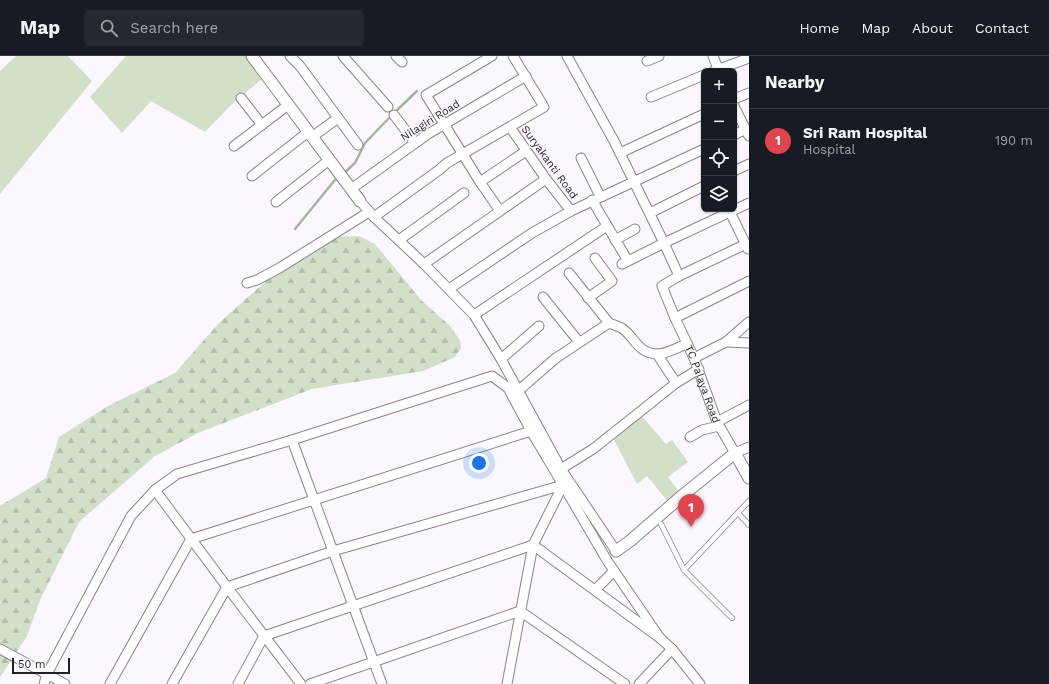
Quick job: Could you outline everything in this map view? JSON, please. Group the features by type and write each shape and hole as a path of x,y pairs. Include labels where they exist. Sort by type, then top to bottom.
{"street":[{"path":"252,56 360,201 474,315 501,359 561,469 616,551 630,542 683,495 735,454 749,447"},
{"path":"290,56 300,66 358,145"},
{"path":"343,56 388,107"},
{"path":"492,56 426,95 480,182 500,211"},
{"path":"248,283 257,280 281,267 372,214 439,170 447,163 544,107 513,56"},
{"path":"647,61 659,56"},
{"path":"713,56 716,68"},
{"path":"570,57 650,213 664,243 679,276 747,247 730,212 664,243 625,263 596,198 581,158"},
{"path":"722,68 749,58"},
{"name":"Nilagiri Road","path":"351,189 444,124 526,76"},
{"path":"651,97 701,76"},
{"path":"737,98 749,93"},
{"path":"241,98 262,125"},
{"path":"234,146 288,105"},
{"path":"737,112 747,133 737,135"},
{"path":"394,115 415,143"},
{"path":"620,154 701,115"},
{"path":"252,176 310,135 338,118"},
{"name":"Suryakanti Road","path":"510,127 546,179 571,211"},
{"path":"449,290 532,233 571,211 596,198 701,150"},
{"path":"480,182 526,151"},
{"path":"276,202 329,160"},
{"path":"737,170 749,164"},
{"path":"424,264 546,179"},
{"path":"650,213 701,188"},
{"path":"399,240 464,193"},
{"path":"737,209 749,203"},
{"path":"474,315 608,226"},
{"path":"616,240 636,229"},
{"path":"588,298 612,281 595,258"},
{"path":"569,273 609,323 623,329 639,347 657,354 686,344"},
{"name":"TC Palaya Road","path":"679,276 662,286 686,344 694,358 718,424 749,478"},
{"path":"675,318 749,281"},
{"path":"543,297 578,342"},
{"path":"694,358 726,342 749,322"},
{"path":"518,391 556,358 578,342 609,323"},
{"path":"501,359 539,326"},
{"path":"726,342 749,343"},
{"path":"657,354 676,383"},
{"path":"561,469 592,449 676,383 698,369"},
{"path":"44,684 47,674 131,516 155,490 177,474 292,440 492,376 508,388 531,431 614,571 660,638"},
{"path":"690,438 702,430 718,424 749,406"},
{"path":"110,684 191,539 531,431"},
{"path":"292,440 382,684"},
{"path":"507,684 533,545 564,485"},
{"path":"172,684 227,587 333,552 564,485"},
{"path":"155,490 301,684"},
{"path":"533,545 660,638 672,649 700,684"},
{"path":"238,684 264,636 533,545"},
{"path":"594,590 614,571"},
{"path":"310,684 520,611"},
{"path":"520,611 625,684"},
{"path":"0,649 65,684"},
{"path":"639,684 672,649"}],"lane":[{"path":"684,570 749,501"},
{"path":"738,513 749,525"},
{"path":"661,524 684,570 732,618"}],"green space":[{"path":"16,56 68,56 92,81 0,194 0,71"},
{"path":"126,56 246,56 263,78 230,106 205,132 151,101 122,133 90,97"},
{"path":"359,236 375,244 422,301 449,325 460,340 461,348 455,357 423,371 312,389 198,433 155,456 79,522 40,600 27,636 0,677 0,506 46,478 59,437 108,406 175,373 219,323 274,274 325,237"},
{"path":"641,415 666,444 672,440 688,462 668,477 680,493 669,503 647,476 637,484 612,436"}],"waterway":[{"path":"395,112 417,91"},
{"path":"343,174 355,163 365,143 391,116"},
{"path":"295,229 334,181 339,177"}],"place":[{"name":"Sri Ram Hospital","path":"691,527"}]}
